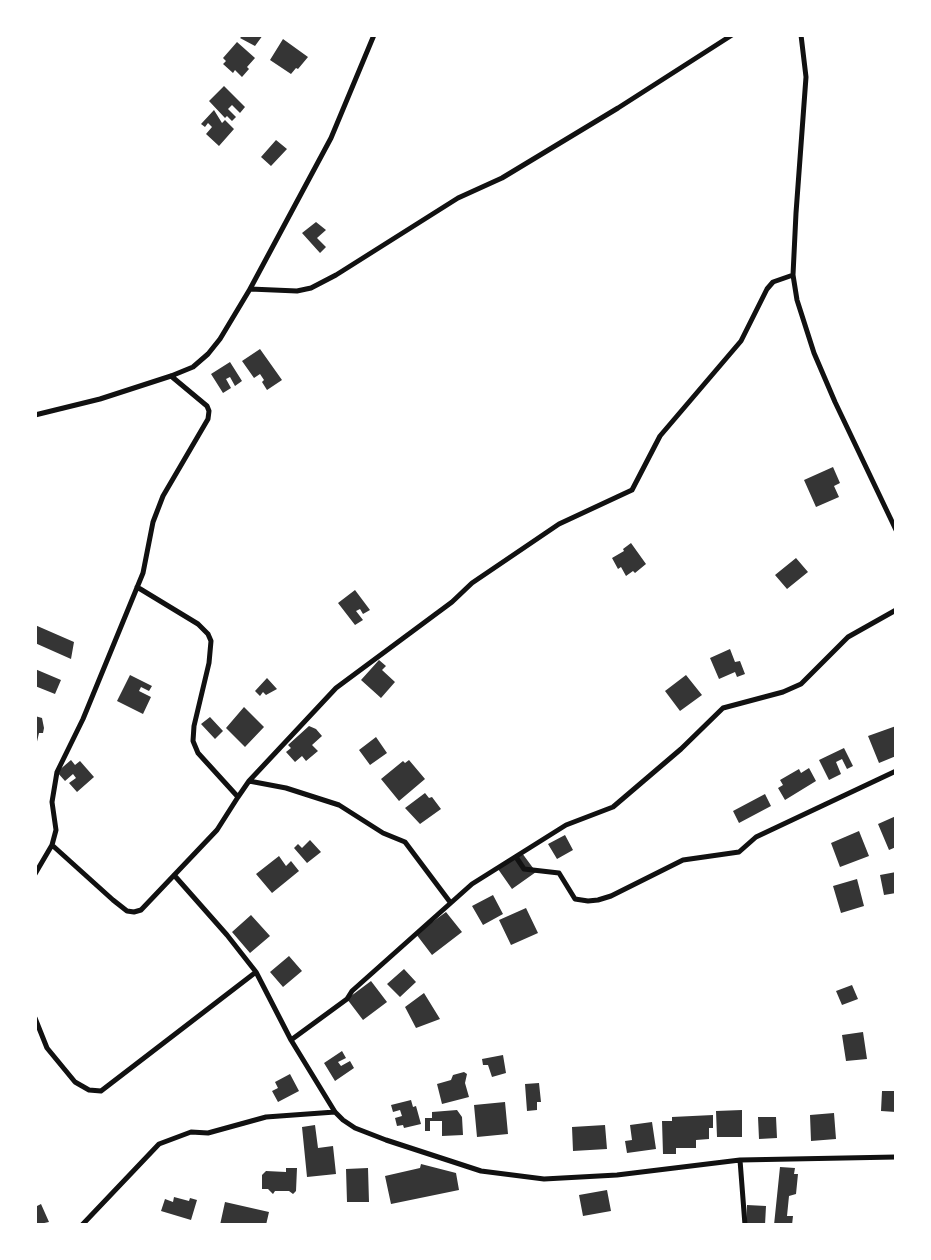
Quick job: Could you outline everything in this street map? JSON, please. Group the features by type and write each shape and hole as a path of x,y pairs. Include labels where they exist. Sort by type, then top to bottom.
{"street":[{"path":"35,415 68,408 171,376 193,367 208,354 237,313 331,138 374,35"},
{"path":"250,289 297,291 311,288 336,275 447,204 502,178 618,108 732,35"},
{"path":"801,35 806,77 793,275 797,300 814,353 863,465 896,530"},
{"path":"52,845 127,911 141,910 224,822 249,782 326,696 452,602 472,583 559,524 632,490 660,436 741,341 767,289 773,282 793,275"},
{"path":"35,874 52,845 56,830 52,792 57,772 83,719 137,587 146,560 153,523 163,496 208,419 209,411 206,406 171,376"},
{"path":"137,587 198,624 208,634 211,641 209,663 193,741 198,753 239,797"},
{"path":"291,1040 347,999 352,991 472,884 566,825 613,807 681,750 723,708 783,692 801,684 848,637 896,610"},
{"path":"516,857 524,869 559,873 575,899 598,900 677,862 739,852 756,837 896,771"},
{"path":"249,782 286,788 339,805 405,842 450,902"},
{"path":"174,875 256,972 291,1040 335,1112 355,1128 481,1171 544,1179 617,1175 740,1160 896,1157"},
{"path":"35,1018 47,1048 75,1082 89,1090 101,1091 132,1070 256,972"},
{"path":"35,1040 42,1035"},
{"path":"82,1225 159,1144 191,1132 208,1133 266,1117 335,1112"},
{"path":"740,1160 745,1225"}],"building":[{"path":"243,35 263,35 255,46 240,38"},
{"path":"283,39 308,57 291,74 270,60"},
{"path":"237,42 255,58 242,77 223,64 226,61 223,58"},
{"path":"224,86 245,107 240,113 232,105 228,109 236,117 232,121 227,116 225,118 209,101"},
{"path":"214,110 222,123 225,120 234,129 219,146 206,134 212,127 208,123 205,127 201,124"},
{"path":"276,140 287,149 271,166 261,157"},
{"path":"316,222 326,230 317,238 326,247 320,253 302,233"},
{"path":"260,349 282,380 267,390 260,374 254,378 242,361"},
{"path":"230,362 242,381 235,386 230,377 226,379 231,388 223,393 211,374"},
{"path":"833,467 840,483 834,486 839,497 816,507 804,480"},
{"path":"631,543 646,564 626,576 612,558"},
{"path":"796,558 808,572 787,589 775,575"},
{"path":"355,590 370,610 363,614 360,609 356,611 363,620 355,625 338,603"},
{"path":"35,625 74,642 71,659 35,643"},
{"path":"730,649 735,662 740,661 745,674 737,677 735,672 719,679 710,658"},
{"path":"379,660 386,666 382,670 395,682 381,698 361,680"},
{"path":"35,669 61,680 55,694 35,686"},
{"path":"130,675 152,686 149,691 141,687 139,691 151,697 143,714 117,701"},
{"path":"686,675 702,695 680,711 665,691"},
{"path":"267,678 277,689 266,695 263,692 260,696 255,691"},
{"path":"244,707 264,727 245,747 226,728"},
{"path":"35,716 42,718 44,728 43,733 39,733 36,746"},
{"path":"210,717 223,731 215,739 201,724"},
{"path":"309,726 322,736 312,745 318,751 306,761 302,756 295,762 286,752 291,748 288,745"},
{"path":"896,726 896,756 879,763 868,736"},
{"path":"376,737 387,753 370,765 359,750"},
{"path":"844,748 853,766 847,769 842,759 836,762 841,774 829,780 819,760"},
{"path":"71,760 75,765 80,761 94,777 77,792 69,783 76,778 73,774 65,781 57,772"},
{"path":"409,760 425,779 399,801 381,779 403,761 405,763"},
{"path":"809,768 816,781 785,800 778,788 783,785 780,780 799,769 801,773"},
{"path":"425,793 429,798 432,797 441,809 420,824 405,808"},
{"path":"765,794 771,806 739,823 733,811"},
{"path":"896,816 896,847 889,850 878,824"},
{"path":"859,831 869,856 840,867 831,843"},
{"path":"565,835 573,850 557,859 548,844"},
{"path":"310,840 321,852 307,863 294,848 298,844 302,848"},
{"path":"522,853 536,872 512,889 498,869"},
{"path":"279,856 286,866 291,861 299,871 272,893 256,874"},
{"path":"896,872 896,893 884,895 880,875"},
{"path":"857,879 864,906 841,913 833,886"},
{"path":"493,895 503,914 483,925 472,906"},
{"path":"526,908 538,933 511,945 499,920"},
{"path":"446,912 462,932 432,955 416,934"},
{"path":"251,915 270,936 250,953 232,932"},
{"path":"289,956 302,971 283,987 270,972"},
{"path":"404,969 416,982 400,997 387,984"},
{"path":"371,981 387,1002 363,1020 347,999"},
{"path":"852,985 858,999 842,1005 836,991"},
{"path":"424,993 440,1019 416,1028 405,1007"},
{"path":"863,1032 867,1059 846,1061 842,1035"},
{"path":"342,1051 346,1058 338,1062 341,1066 350,1061 354,1068 335,1081 324,1063"},
{"path":"503,1055 506,1073 492,1077 488,1065 483,1065 482,1059"},
{"path":"464,1072 467,1074 465,1083 469,1097 442,1104 437,1084"},
{"path":"290,1074 299,1091 278,1102 272,1091 278,1088 275,1082"},
{"path":"539,1083 541,1102 537,1102 537,1110 527,1111 525,1084"},
{"path":"882,1091 896,1091 896,1112 881,1111"},
{"path":"411,1100 413,1107 416,1106 421,1124 404,1128 403,1125 397,1126 395,1118 402,1116 400,1110 393,1112 391,1105"},
{"path":"505,1102 508,1134 477,1137 474,1105"},
{"path":"457,1110 462,1117 463,1135 442,1136 442,1121 430,1121 430,1131 425,1131 425,1118 432,1118 432,1112"},
{"path":"742,1110 742,1137 717,1137 716,1111"},
{"path":"834,1113 836,1139 811,1141 810,1115"},
{"path":"713,1115 713,1128 709,1128 709,1139 696,1140 696,1148 676,1148 676,1154 663,1154 662,1121 672,1121 672,1117"},
{"path":"758,1117 776,1117 777,1138 759,1139"},
{"path":"652,1122 656,1149 627,1153 625,1141 632,1140 630,1125"},
{"path":"315,1125 318,1148 333,1146 336,1174 307,1177 302,1127"},
{"path":"605,1125 607,1149 573,1151 572,1127"},
{"path":"421,1164 456,1173 459,1190 391,1204 385,1176 420,1168"},
{"path":"780,1167 795,1168 794,1174 798,1174 796,1194 789,1196 787,1216 793,1216 792,1225 774,1225"},
{"path":"286,1168 297,1168 296,1191 293,1194 289,1191 275,1191 273,1194 268,1189 262,1189 262,1175 266,1171 286,1172"},
{"path":"368,1168 369,1202 347,1202 346,1169"},
{"path":"607,1190 611,1211 583,1216 579,1195"},
{"path":"174,1197 197,1200 191,1220 161,1211 165,1199 173,1202"},
{"path":"225,1202 269,1212 266,1225 220,1225"},
{"path":"41,1204 49,1222 35,1225 35,1207"},
{"path":"747,1205 766,1206 765,1225 746,1225"}]}
